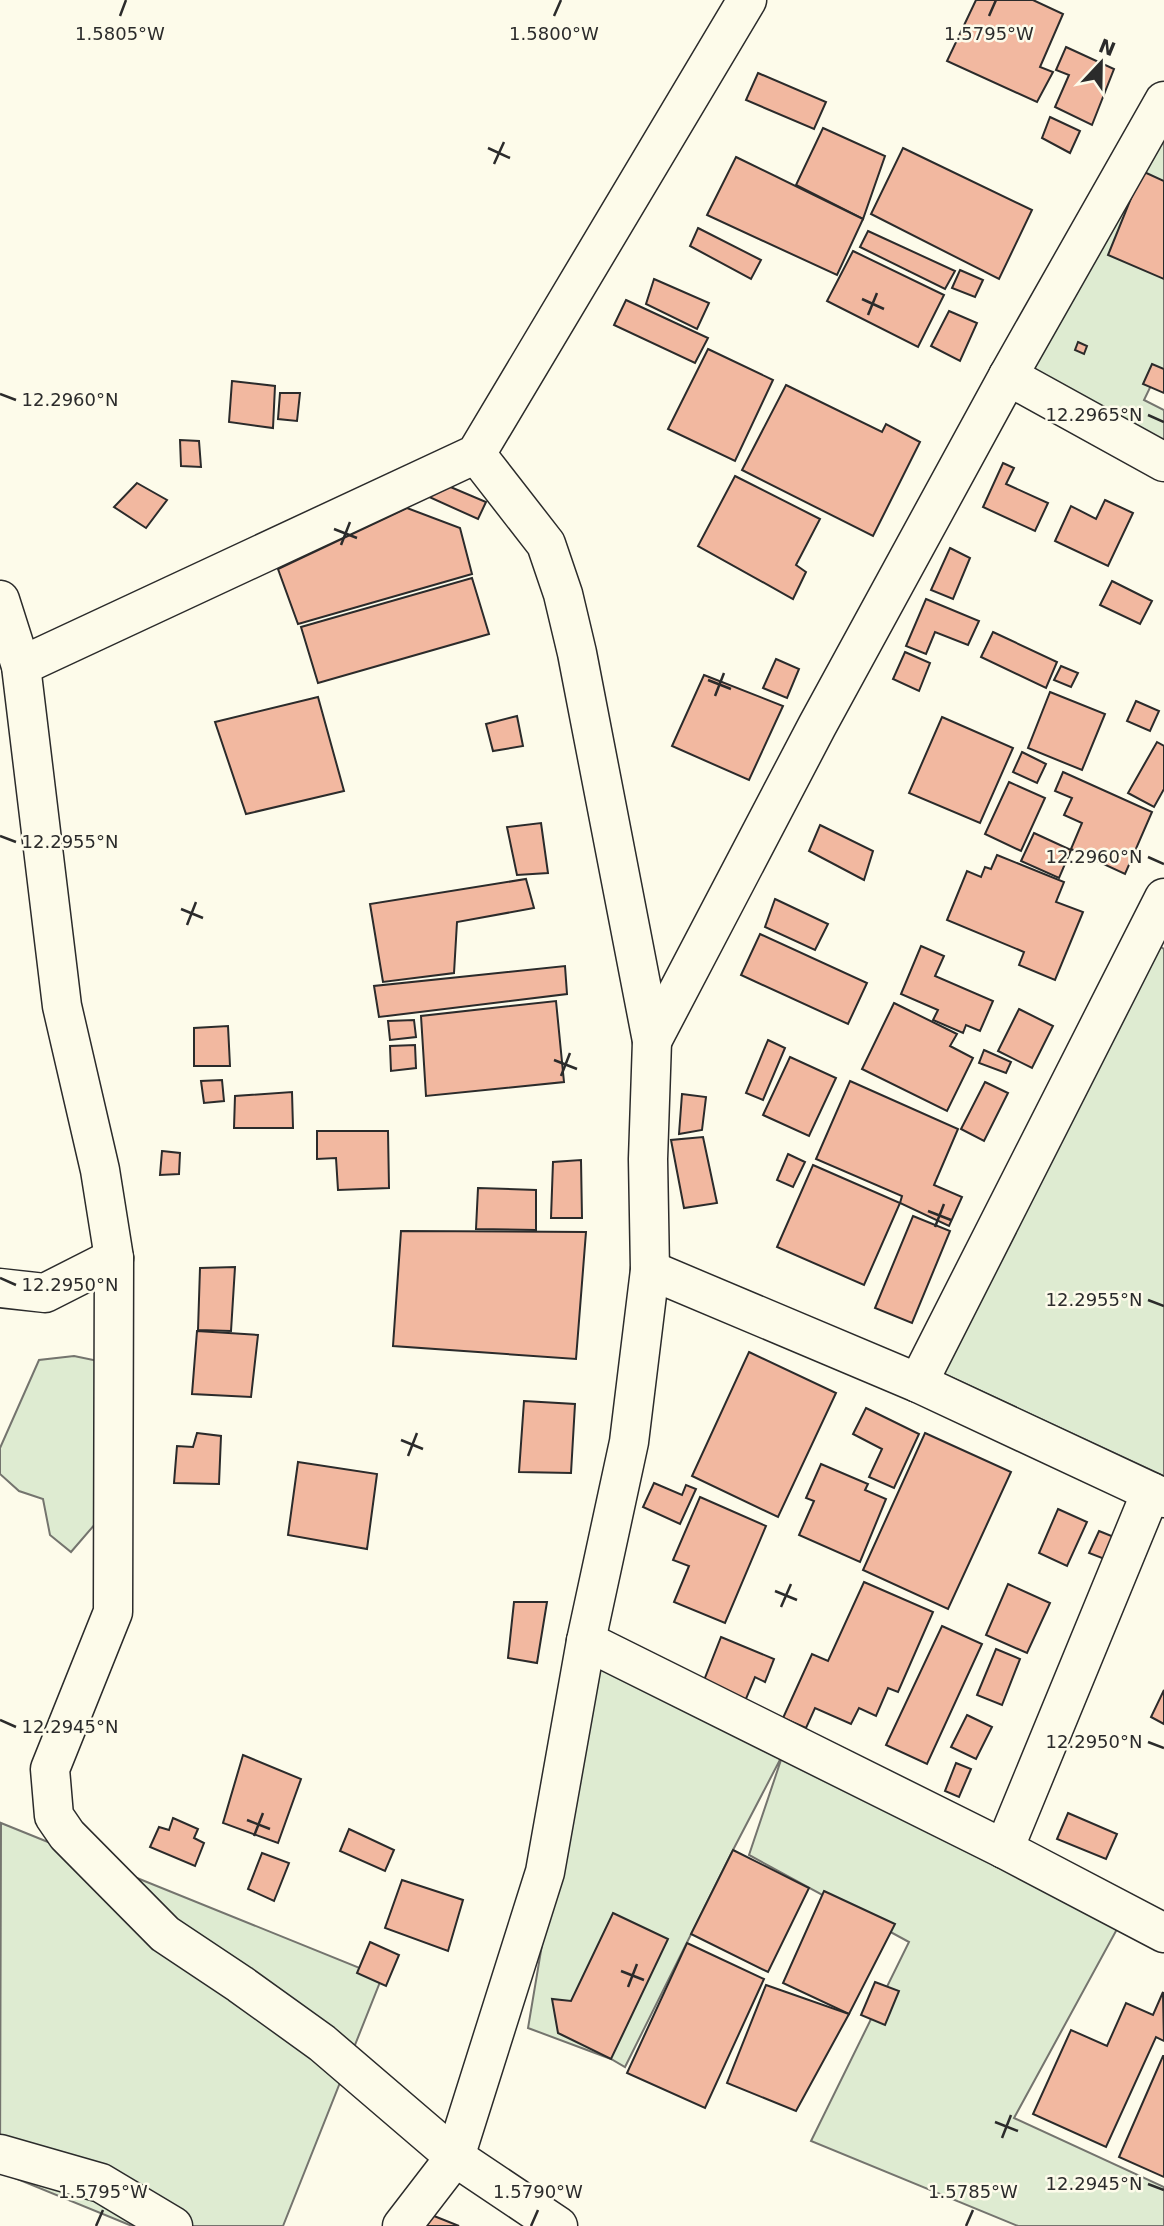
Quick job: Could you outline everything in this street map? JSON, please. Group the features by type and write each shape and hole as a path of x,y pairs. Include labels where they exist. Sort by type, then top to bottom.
{"street":[{"path":"21,666 477,454 747,0"},
{"path":"652,1041 817,726 1008,376 1164,100"},
{"path":"1008,376 1164,462"},
{"path":"402,2226 455,2157 545,1872 586,1642 629,1442 650,1270 648,1159 652,1041 577,653 547,544 477,454"},
{"path":"0,600 21,666 62,1006 100,1170 114,1258 113,1612 50,1769 54,1816 67,1835 165,1934 322,2043 455,2157 558,2226"},
{"path":"918,1383 1164,898"},
{"path":"0,1288 45,1293 114,1258"},
{"path":"650,1270 918,1383 1157,1495 1004,1849"},
{"path":"586,1642 1004,1849 1164,1933"},
{"path":"0,2154 101,2183 173,2226"}],"green space":[{"path":"1164,120 1164,374 1157,373 1144,400 1164,410 1164,450 1020,373"},
{"path":"1157,945 1164,949 1164,1476 938,1371"},
{"path":"74,1356 108,1363 108,1509 71,1552 50,1535 43,1499 19,1491 0,1474 0,1448 39,1360"},
{"path":"591,1653 1122,1920 1014,2118 1164,2187 1164,2226 1018,2226 811,2141 909,1942 749,1855 783,1754 625,2067 611,2059 528,2028"},
{"path":"1,1823 382,1977 283,2226 132,2226 0,2172"}],"building":[{"path":"976,0 1033,0 1063,14 1040,67 1053,72 1037,102 947,61"},
{"path":"1066,47 1114,69 1092,125 1055,107 1069,75 1056,70"},
{"path":"758,73 826,102 814,129 746,100"},
{"path":"1050,117 1080,131 1070,153 1042,138"},
{"path":"823,128 885,156 863,219 796,185"},
{"path":"903,148 1032,210 999,279 871,214"},
{"path":"736,157 863,219 837,275 707,215"},
{"path":"1142,171 1164,181 1164,279 1108,255"},
{"path":"698,228 761,260 751,279 690,246"},
{"path":"868,231 955,271 945,289 860,247"},
{"path":"853,251 944,295 918,347 827,301"},
{"path":"960,270 983,280 975,297 952,288"},
{"path":"654,279 709,303 697,329 646,304"},
{"path":"626,300 708,338 695,363 614,325"},
{"path":"949,311 977,323 960,361 931,346"},
{"path":"1078,342 1087,346 1084,354 1075,350"},
{"path":"708,349 773,380 735,461 668,429"},
{"path":"1152,364 1164,369 1164,393 1143,384"},
{"path":"232,381 275,386 273,428 229,422"},
{"path":"786,385 882,432 886,424 920,442 873,536 742,470"},
{"path":"280,393 300,393 297,421 278,419"},
{"path":"180,440 199,441 201,467 181,466"},
{"path":"1003,463 1014,468 1006,484 1048,503 1035,531 983,507"},
{"path":"735,476 820,519 796,565 806,572 793,599 698,546"},
{"path":"434,480 486,502 478,519 427,496"},
{"path":"137,483 167,500 146,528 114,507"},
{"path":"1105,500 1133,513 1108,566 1055,541 1071,506 1096,519"},
{"path":"407,508 460,528 472,574 298,624 278,569"},
{"path":"950,548 970,558 953,599 931,590"},
{"path":"472,578 489,634 318,683 301,627"},
{"path":"1112,581 1152,601 1140,624 1100,605"},
{"path":"926,599 979,621 968,645 935,632 926,654 906,646"},
{"path":"993,632 1057,662 1046,688 981,657"},
{"path":"905,652 930,663 919,691 893,679"},
{"path":"776,659 799,669 787,698 763,688"},
{"path":"1061,666 1078,673 1071,687 1054,680"},
{"path":"704,675 783,706 749,780 672,746"},
{"path":"1050,692 1105,714 1082,770 1028,748"},
{"path":"318,697 344,791 246,814 215,722"},
{"path":"1136,701 1159,711 1150,731 1127,721"},
{"path":"517,716 523,746 493,751 486,724"},
{"path":"942,717 1013,748 980,823 909,793"},
{"path":"1157,742 1164,746 1164,789 1154,807 1128,793"},
{"path":"1022,752 1046,764 1037,783 1013,772"},
{"path":"1063,772 1152,812 1125,874 1071,849 1082,823 1064,815 1072,798 1055,791"},
{"path":"1009,782 1045,798 1021,851 985,834"},
{"path":"541,823 548,873 517,875 507,827"},
{"path":"820,825 873,851 864,880 809,851"},
{"path":"1034,833 1071,850 1059,878 1021,861"},
{"path":"997,855 1064,882 1056,902 1083,912 1055,980 1019,965 1024,952 947,920 967,871 981,877 985,867 991,869"},
{"path":"526,879 534,908 457,922 454,973 383,982 370,904"},
{"path":"775,899 828,924 815,950 765,927"},
{"path":"760,934 867,983 848,1024 741,975"},
{"path":"921,946 944,956 935,976 993,1001 980,1031 966,1025 963,1033 933,1020 938,1010 901,994"},
{"path":"565,966 567,994 379,1017 374,986"},
{"path":"556,1001 564,1082 426,1096 421,1016"},
{"path":"894,1003 957,1034 950,1046 973,1058 947,1111 862,1069"},
{"path":"1019,1009 1053,1026 1032,1068 998,1051"},
{"path":"414,1020 416,1037 390,1040 388,1021"},
{"path":"228,1026 230,1066 194,1066 194,1028"},
{"path":"768,1040 785,1048 763,1100 746,1093"},
{"path":"415,1045 416,1068 391,1071 390,1046"},
{"path":"984,1050 1011,1062 1006,1073 979,1063"},
{"path":"790,1057 836,1078 809,1136 763,1115"},
{"path":"222,1080 224,1101 204,1103 201,1081"},
{"path":"850,1081 958,1129 934,1185 962,1197 949,1226 900,1203 902,1196 816,1159"},
{"path":"985,1082 1008,1093 984,1141 961,1129"},
{"path":"292,1092 293,1128 234,1128 235,1096"},
{"path":"682,1094 706,1097 702,1130 679,1134"},
{"path":"317,1131 388,1131 389,1188 338,1190 336,1158 317,1159"},
{"path":"703,1137 717,1203 684,1208 671,1140"},
{"path":"162,1151 180,1153 179,1174 160,1175"},
{"path":"788,1154 805,1162 793,1187 777,1180"},
{"path":"581,1160 582,1218 551,1218 553,1162"},
{"path":"813,1165 900,1203 864,1285 777,1247"},
{"path":"478,1188 536,1190 536,1230 476,1229"},
{"path":"913,1216 950,1231 912,1323 875,1308"},
{"path":"401,1231 586,1232 576,1359 393,1346"},
{"path":"235,1267 231,1331 198,1330 200,1268"},
{"path":"197,1331 258,1335 251,1397 192,1394"},
{"path":"749,1352 836,1393 778,1517 692,1476"},
{"path":"524,1401 575,1404 571,1473 519,1472"},
{"path":"866,1408 919,1434 894,1488 869,1477 882,1449 853,1434"},
{"path":"197,1433 221,1436 219,1484 174,1483 177,1446 193,1447"},
{"path":"925,1433 1011,1472 948,1609 863,1570"},
{"path":"298,1462 377,1474 367,1549 288,1535"},
{"path":"821,1464 868,1484 865,1490 886,1499 860,1562 799,1535 814,1501 806,1498"},
{"path":"654,1483 682,1495 686,1485 696,1489 680,1524 643,1507"},
{"path":"700,1497 766,1526 725,1623 674,1602 689,1566 673,1560"},
{"path":"1058,1509 1087,1522 1067,1566 1039,1553"},
{"path":"1099,1531 1124,1541 1115,1563 1089,1553"},
{"path":"864,1582 933,1612 898,1692 888,1688 876,1716 859,1708 851,1724 815,1708 806,1728 783,1718 812,1654 828,1661"},
{"path":"1008,1584 1050,1603 1027,1653 986,1635"},
{"path":"514,1602 547,1602 537,1663 508,1658"},
{"path":"942,1626 982,1644 927,1764 886,1745"},
{"path":"721,1637 774,1659 765,1682 755,1677 743,1706 701,1688"},
{"path":"996,1649 1020,1659 1002,1705 977,1695"},
{"path":"1164,1690 1164,1724 1151,1717"},
{"path":"967,1715 992,1727 976,1759 951,1747"},
{"path":"243,1755 301,1779 278,1843 223,1823"},
{"path":"956,1763 971,1769 959,1797 945,1791"},
{"path":"1068,1813 1117,1834 1106,1859 1057,1839"},
{"path":"173,1818 198,1829 194,1838 204,1843 195,1866 150,1847 159,1827 169,1830"},
{"path":"349,1829 394,1850 385,1871 340,1851"},
{"path":"733,1850 809,1888 768,1972 691,1934"},
{"path":"262,1853 289,1863 274,1901 248,1889"},
{"path":"402,1880 463,1900 448,1951 385,1928"},
{"path":"824,1891 895,1924 849,2014 783,1983"},
{"path":"613,1913 668,1939 611,2059 558,2033 552,1999 571,2001"},
{"path":"370,1942 399,1955 386,1986 357,1973"},
{"path":"687,1943 764,1979 705,2108 627,2073"},
{"path":"875,1982 899,1991 885,2025 861,2015"},
{"path":"766,1985 849,2014 796,2111 727,2083"},
{"path":"1163,1992 1164,2041 1156,2037 1106,2147 1033,2114 1071,2030 1107,2046 1126,2003 1153,2015"},
{"path":"1164,2056 1164,2177 1119,2157"},
{"path":"424,2212 459,2226 418,2226"}]}
